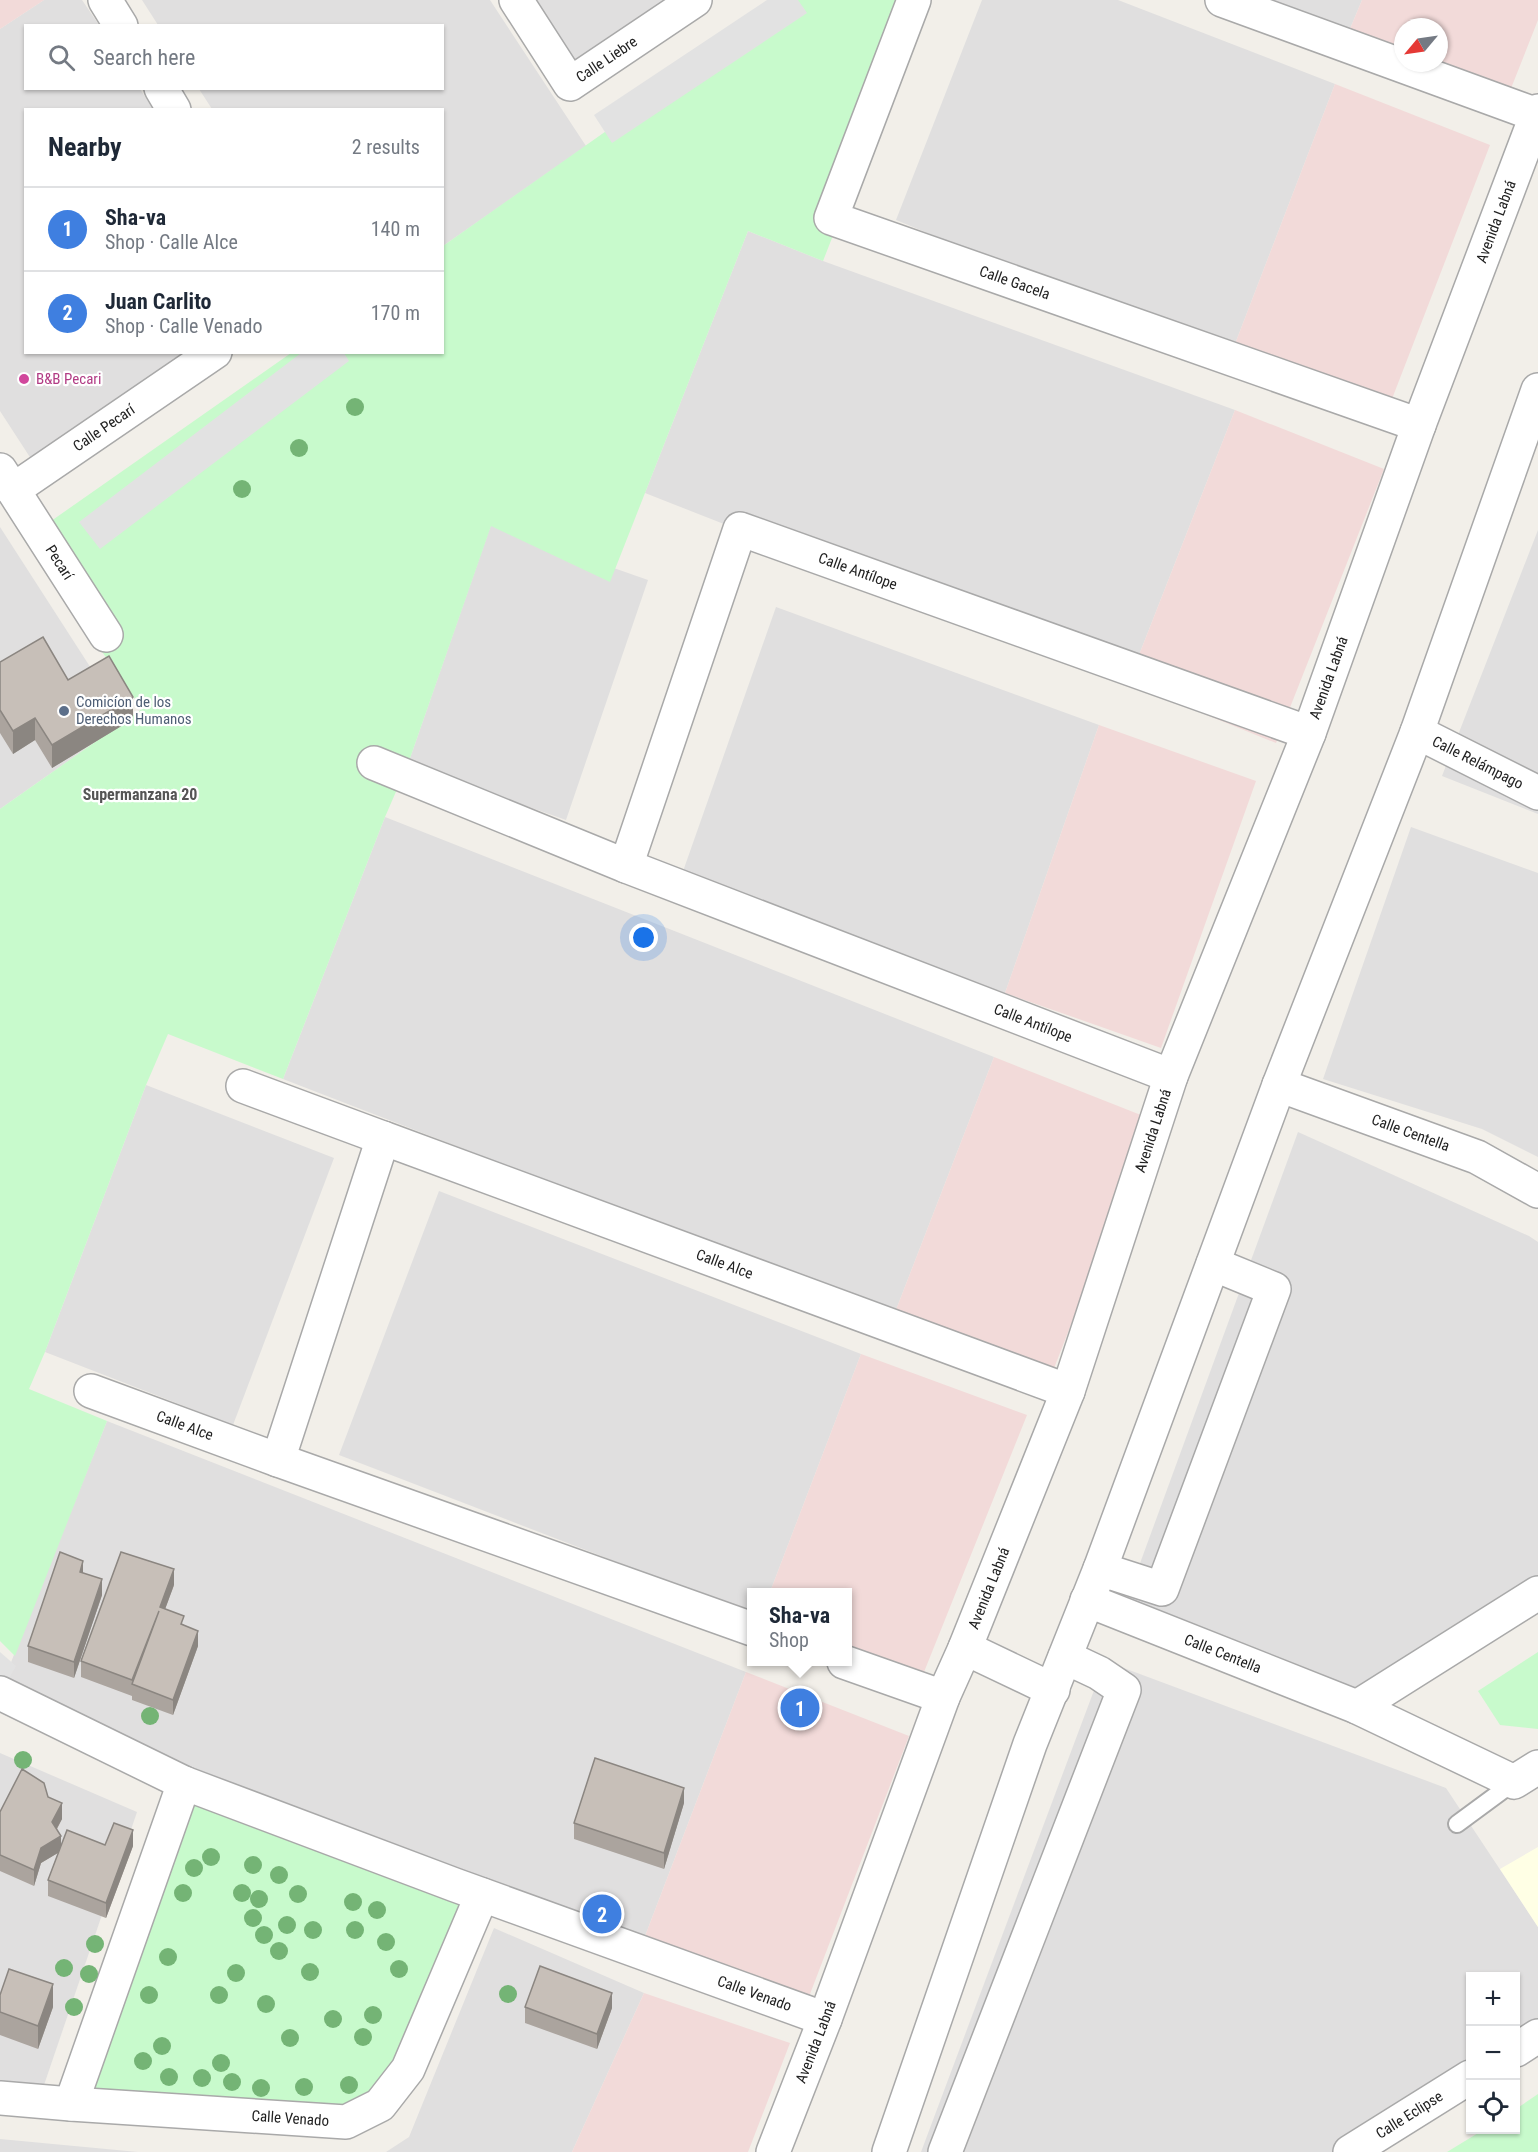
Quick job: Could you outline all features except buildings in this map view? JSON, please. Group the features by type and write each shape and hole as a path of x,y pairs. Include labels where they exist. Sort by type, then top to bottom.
{"street":[{"path":"105,0 120,24"},
{"name":"Calle Liebre","path":"516,0 570,84 695,0"},
{"name":"Calle Gacela","path":"914,0 831,218 1419,425"},
{"path":"1222,0 1537,113"},
{"path":"162,90 173,108"},
{"name":"Avenida Labná","path":"773,2152 825,2019 943,1696 965,1648 1068,1391 1171,1076 1309,733 1419,425 1537,113"},
{"name":"Calle Pecarí","path":"6,480 211,354"},
{"path":"890,2152 1030,1744 1088,1600 1114,1573 1213,1264 1279,1085 1529,446 1538,390"},
{"name":"Pecarí","path":"6,480 106,635"},
{"name":"Calle Antílope","path":"626,866 740,529 1309,733"},
{"name":"Calle Relámpago","path":"1416,732 1538,794"},
{"name":"Calle Antílope","path":"374,763 626,866 1171,1076"},
{"name":"Calle Centella","path":"1279,1085 1477,1157 1538,1191"},
{"name":"Calle Alce","path":"243,1086 1068,1391"},
{"path":"278,1460 383,1138"},
{"path":"1114,1573 1162,1589 1274,1289 1213,1264"},
{"name":"Calle Alce","path":"91,1391 747,1627"},
{"path":"1357,1707 1538,1593"},
{"name":"Calle Centella","path":"1088,1600 1526,1774"},
{"path":"965,1648 1053,1690"},
{"path":"945,2152 1124,1690 1099,1674 1065,1658"},
{"path":"852,1665 943,1696"},
{"name":"Calle Venado","path":"0,1693 184,1783 482,1895 825,2019"},
{"path":"71,2104 184,1783"},
{"name":"Calle Venado","path":"0,2098 346,2122 380,2105 408,2069 482,1895"},
{"path":"1520,2047 1538,2036"},
{"name":"Calle Eclipse","path":"1350,2152 1467,2080"}],"lane":[{"path":"1457,1824 1526,1774"}],"shaded area":[{"path":"0,0 44,0 0,29"},
{"path":"44,0 82,0 98,24 24,24 24,90 141,90 152,108 24,108 24,354 214,354 37,468 0,411 0,29"},
{"path":"142,0 490,0 586,146 444,245 444,108 211,108 200,90 444,90 444,24 157,24"},
{"path":"536,0 670,0 574,60"},
{"path":"767,0 798,0 807,13 612,143 594,115"},
{"path":"982,0 1118,0 1335,84 1230,357 896,220"},
{"path":"1256,0 1362,0 1347,36"},
{"path":"1362,0 1538,0 1538,20 1506,101 1448,68 1448,18 1394,18 1394,55 1347,36"},
{"path":"1335,84 1490,145 1385,417 1230,357"},
{"path":"748,231 823,261 1235,410 1128,683 645,493"},
{"path":"300,354 345,354 349,361 100,549 79,522"},
{"path":"1235,410 1384,469 1276,743 1128,683"},
{"path":"491,525 648,580 566,820 408,764"},
{"path":"0,527 125,721 0,809"},
{"path":"1538,530 1538,814 1442,776"},
{"path":"776,607 1099,725 1005,993 681,877"},
{"path":"1099,725 1256,781 1161,1048 1005,993"},
{"path":"385,817 994,1057 894,1315 283,1079"},
{"path":"1411,827 1538,873 1538,1157 1482,1129 1323,1079"},
{"path":"994,1057 1151,1119 1051,1376 894,1315"},
{"path":"146,1085 334,1158 233,1425 45,1352"},
{"path":"1298,1132 1538,1242 1538,1607 1373,1697 1124,1607"},
{"path":"439,1191 861,1354 772,1588 747,1588 747,1612 339,1455"},
{"path":"861,1354 1027,1415 920,1682 852,1655 852,1588 772,1588"},
{"path":"107,1421 746,1672 642,1944 0,1702 0,1690"},
{"path":"0,1652 16,1666 0,1694"},
{"path":"1105,1661 1446,1788 1538,1927 1538,2039 1520,2050 1520,1972 1466,1972 1466,2084 1359,2152 921,2152"},
{"path":"746,1672 909,1736 805,2007 642,1944"},
{"path":"0,1753 137,1812 44,2085 0,2083"},
{"path":"1538,1847 1538,1927 1500,1869"},
{"path":"494,1928 644,1993 572,2152 386,2152 409,2137"},
{"path":"644,1993 790,2043 748,2152 572,2152"},
{"path":"0,2139 138,2152 0,2152"}],"green space":[{"path":"792,0 925,0 823,261 748,231 610,582 491,526 408,764 385,817 283,1079 168,1034 146,1085 29,1389 107,1421 15,1656 0,1641 0,809 142,709 24,540 290,354 444,354 444,245"},
{"path":"1538,1652 1538,1729 1500,1725 1478,1691"},
{"path":"207,1791 455,1885 467,1929 380,2105 346,2122 94,2106 86,2063 171,1821"},
{"path":"1538,2094 1538,2152 1447,2152 1476,2134 1520,2134 1520,2106"}],"place":[{"name":"B&B Pecari","path":"24,379"},
{"name":"Comicíon de los Derechos Humanos","path":"64,711"},
{"name":"Sha-va","path":"800,1708"},
{"name":"Juan Carlito","path":"602,1914"}],"district":[{"name":"Supermanzana 20","path":"140,794"}]}
